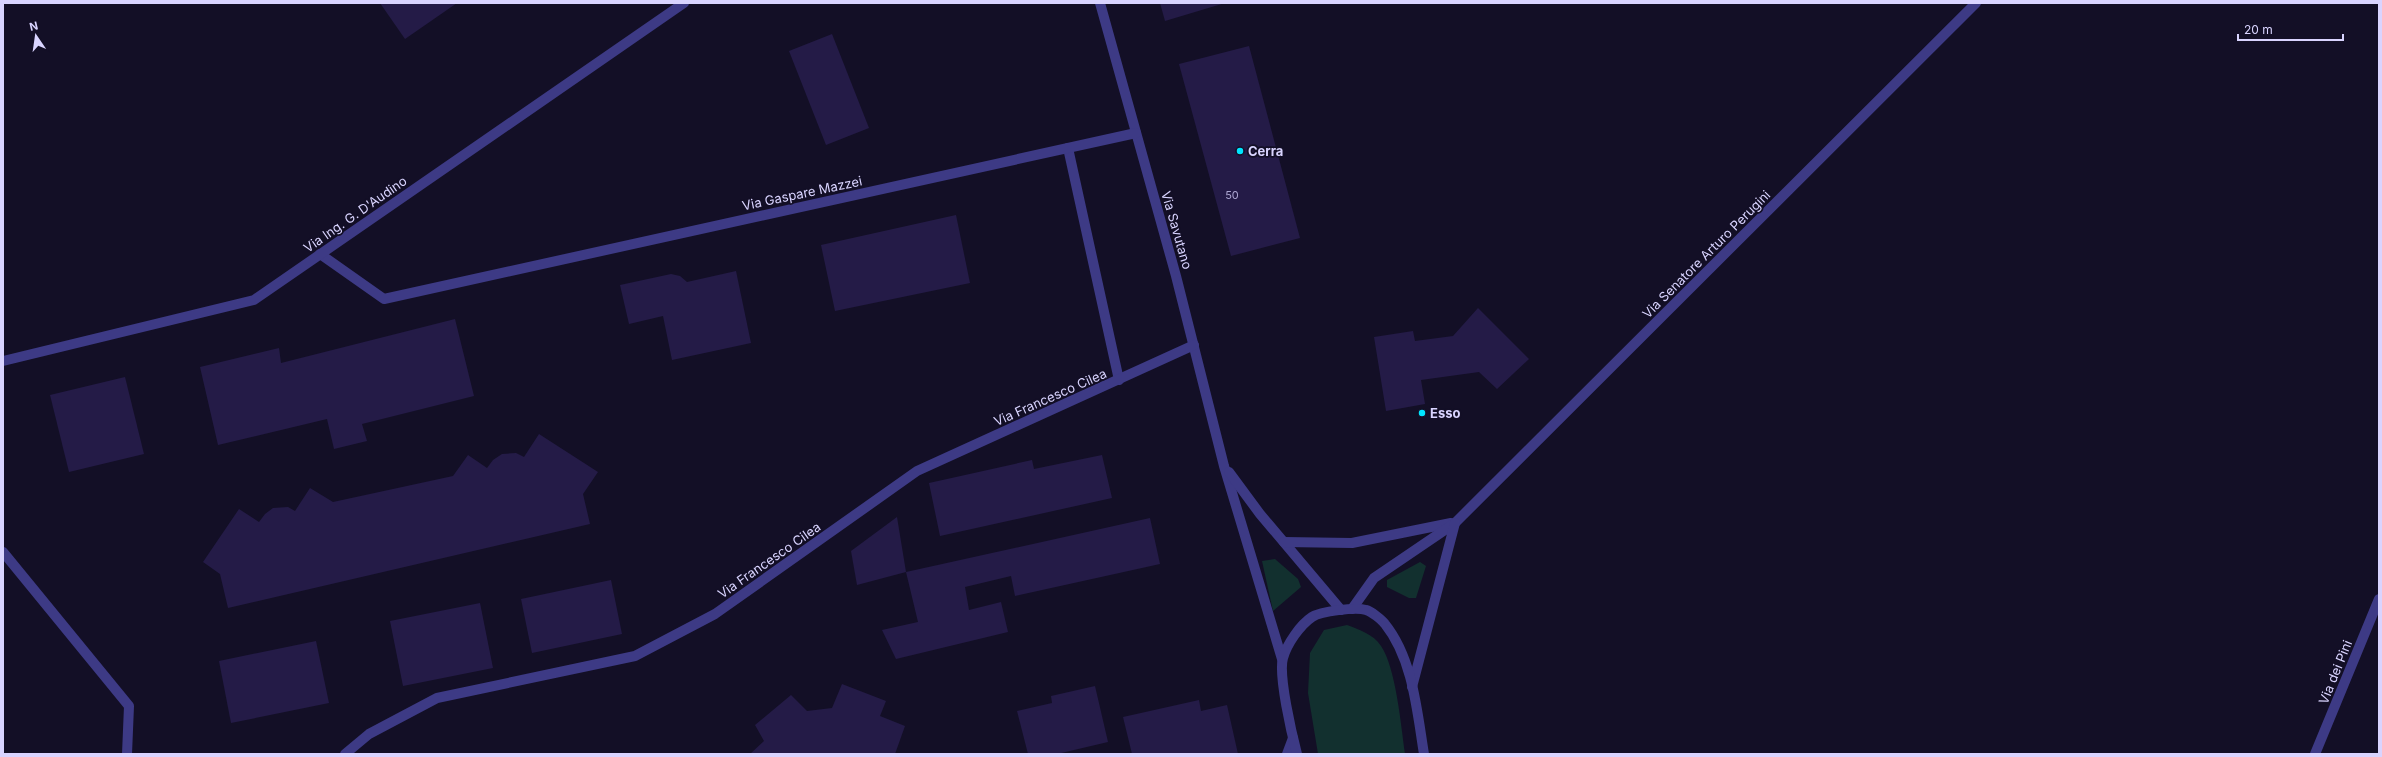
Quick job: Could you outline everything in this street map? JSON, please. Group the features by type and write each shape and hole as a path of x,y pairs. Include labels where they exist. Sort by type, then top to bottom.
{"street":[{"name":"Via Ing. G. D'Audino","path":"3,361 254,300 684,3"},
{"name":"Via Savutano","path":"1100,3 1194,346 1224,466 1282,659 1285,698 1297,754"},
{"name":"Via Senatore Arturo Perugini","path":"1352,610 1374,578 1455,523 1976,3"},
{"name":"Via Gaspare Mazzei","path":"320,254 384,299 1136,133"},
{"path":"1068,148 1119,380"},
{"name":"Via Francesco Cilea","path":"345,754 369,734 437,698 636,656 715,614 916,471 1194,346"},
{"path":"1224,466 1284,542 1341,610"},
{"path":"1284,542 1352,543 1455,523 1412,688"},
{"path":"3,552 129,706 127,754"},
{"name":"Via dei Pini","path":"2315,754 2379,599"},
{"path":"1282,659 1294,636 1313,616 1341,610 1366,610 1385,623 1402,651 1412,688 1424,754"},
{"path":"1287,754 1293,738"}],"green space":[{"path":"1275,559 1298,579 1301,587 1273,611 1262,561"},
{"path":"1420,562 1426,566 1416,598 1409,598 1387,587 1387,580"},
{"path":"1347,625 1374,638 1381,646 1386,656 1391,668 1394,682 1405,754 1318,754 1308,693 1310,653 1324,630"}],"building":[{"path":"380,3 457,3 405,39"},
{"path":"1160,3 1225,3 1165,21"},
{"path":"832,34 869,128 826,145 789,51"},
{"name":"Cerra","path":"1249,46 1300,238 1231,256 1179,64"},
{"path":"956,215 970,283 835,311 821,245"},
{"path":"736,271 751,343 672,360 663,316 629,324 620,285 671,274 680,276 687,282"},
{"path":"1478,308 1529,359 1497,389 1479,372 1421,380 1425,404 1386,411 1374,337 1413,331 1415,341 1453,336"},
{"path":"455,319 474,396 362,424 367,441 334,449 327,419 218,445 200,367 279,348 281,363"},
{"path":"125,377 144,454 69,472 50,395"},
{"path":"539,434 598,472 583,494 590,524 228,608 220,574 203,562 239,509 259,522 265,514 273,508 288,507 295,511 310,488 333,502 453,476 468,455 487,468 493,460 502,454 516,453 524,457"},
{"path":"1102,455 1112,498 940,536 929,483 1032,460 1034,469"},
{"path":"897,517 906,572 857,585 851,551"},
{"path":"1150,518 1160,564 1015,596 1011,576 965,587 969,610 1001,602 1008,632 896,659 882,630 918,622 906,572"},
{"path":"611,580 622,634 532,653 521,599"},
{"path":"480,603 493,668 403,686 390,621"},
{"path":"316,641 329,703 231,723 219,661"},
{"path":"842,684 886,701 880,716 905,726 895,754 750,754 764,741 755,725 791,695 807,711 832,708"},
{"path":"1095,686 1108,742 1057,754 1028,754 1017,711 1052,703 1051,696"},
{"path":"1199,700 1201,711 1227,705 1238,754 1132,754 1123,717"}],"place":[{"name":"Cerra","path":"1240,151"},
{"name":"Esso","path":"1422,413"}]}
